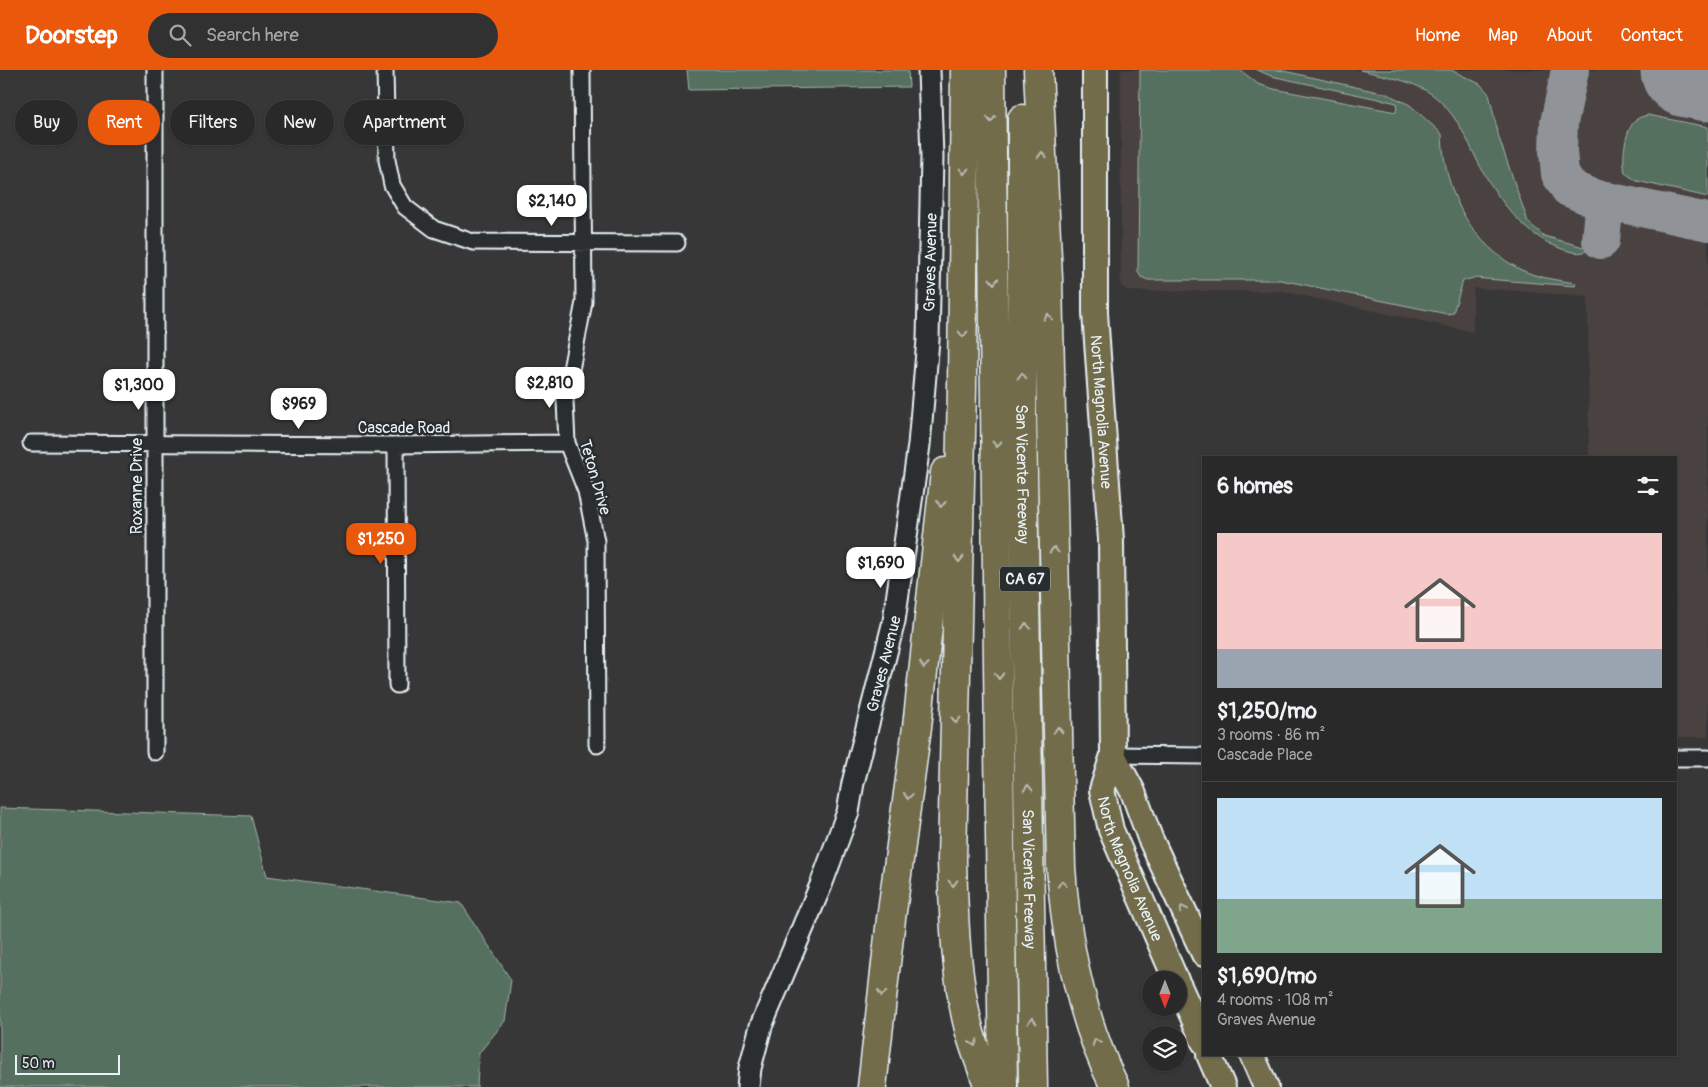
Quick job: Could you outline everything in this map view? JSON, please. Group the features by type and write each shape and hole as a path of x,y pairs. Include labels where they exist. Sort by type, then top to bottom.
{"highway":[{"path":"965,70 962,388 952,861 954,925 969,1028 989,1087"},
{"name":"San Vicente Freeway","path":"991,70 1003,1087"},
{"name":"San Vicente Freeway","path":"1021,70 1022,413 1032,1059 1034,1087"},
{"path":"1038,70 1048,278 1060,796 1065,918 1074,968 1088,1019 1103,1063 1115,1087"},
{"path":"872,1087 891,919 917,727 950,422 962,388"}],"main road":[{"name":"Graves Avenue","path":"748,1087 750,1068 761,1026 821,885 848,812 853,783 894,621 918,445 928,340 932,157 929,70"},
{"name":"North Magnolia Avenue","path":"1095,70 1095,313 1111,540 1113,755 1102,790 1106,810 1126,866 1172,971"},
{"name":"North Magnolia Avenue","path":"1113,755 1133,792 1150,838 1202,950"},
{"path":"1188,1006 1202,1038"},
{"path":"1209,1056 1223,1087"},
{"path":"1252,1056 1266,1087"}],"street":[{"name":"Roxanne Drive","path":"155,70 153,444 155,752"},
{"path":"385,70 388,173 398,197 405,207 424,223 445,234 472,242 677,243"},
{"name":"Teton Drive","path":"582,70 585,242 584,302 565,401 567,443 586,491 596,541 597,745"},
{"name":"Cascade Road","path":"31,444 396,445 567,443"},
{"path":"396,445 397,684"},
{"path":"1113,755 1202,756"},
{"path":"1677,758 1708,758"}],"shaded area":[{"path":"1121,70 1708,70 1708,737 1677,737 1677,456 1589,456 1588,296 1473,288 1473,332 1281,291 1129,291 1121,286"}],"green space":[{"path":"687,70 908,70 909,87 689,90"},
{"path":"1140,70 1240,70 1258,84 1274,89 1396,112 1397,103 1271,76 1257,70 1279,70 1387,94 1410,105 1442,134 1447,173 1453,192 1471,226 1483,241 1497,254 1521,270 1544,278 1576,283 1575,286 1473,278 1463,281 1453,313 1447,314 1281,280 1148,280 1141,277 1138,272"},
{"path":"1360,70 1451,70 1480,84 1489,94 1499,138 1528,222 1544,236 1587,248 1588,250 1579,253 1572,252 1548,243 1512,213 1484,174 1462,130 1452,115 1433,95 1414,84"},
{"path":"1648,115 1708,127 1708,197 1637,181 1625,173 1624,152 1629,130 1637,119"},
{"path":"0,808 251,816 267,876 461,903 511,980 505,1021 479,1053 477,1087 0,1087"}],"taxiway":[{"path":"1570,70 1559,123 1558,151 1560,174 1569,188 1593,198 1708,222"},
{"path":"1601,240 1605,200"}],"runway":[{"path":"1688,70 1708,74"}]}
